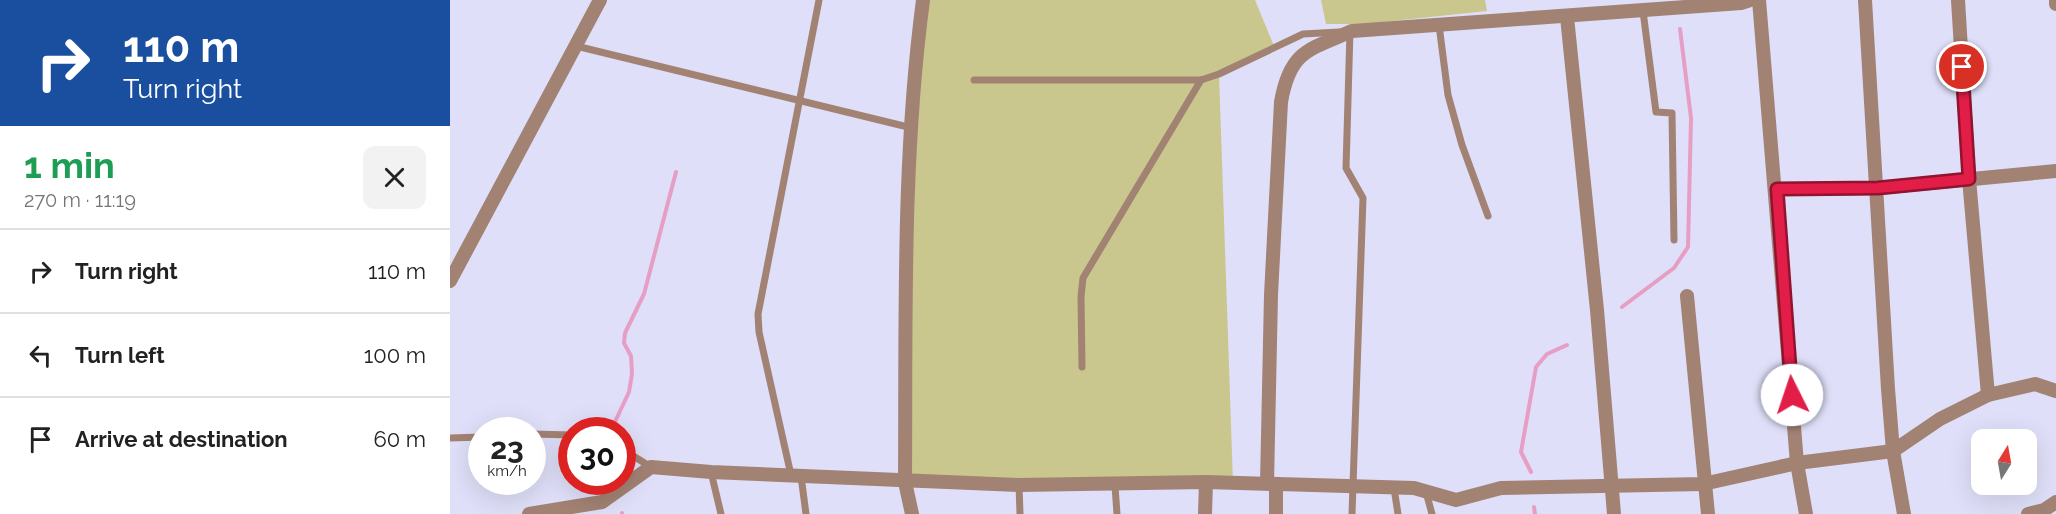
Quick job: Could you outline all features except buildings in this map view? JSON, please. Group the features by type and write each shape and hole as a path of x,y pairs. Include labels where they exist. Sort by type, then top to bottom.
{"street":[{"path":"450,281 600,0"},
{"path":"912,514 904,482 906,226 923,0"},
{"path":"1276,514 1271,484 1271,295 1281,102 1286,76 1297,59 1310,49 1352,31 1567,17 1741,3 1750,0"},
{"path":"1759,0 1777,189 1797,463 1806,514"},
{"path":"1865,0 1893,452 1904,514"},
{"path":"1958,0 1969,179 1988,395"},
{"path":"1567,17 1614,514"},
{"path":"1777,189 1878,188 2056,171"},
{"path":"1687,296 1703,484 1708,514"},
{"path":"529,514 603,508 651,467 904,482 1115,486 1206,482 1414,488 1456,500 1501,488 1703,484 1797,463 1893,452 1940,419 1988,395 2035,384 2056,391"},
{"path":"1205,514 1206,482"},
{"path":"2028,514 2044,510 2056,502"}],"lane":[{"path":"806,514 759,332 758,315 819,0"},
{"path":"1643,11 1656,112 1672,113 1674,240"},
{"path":"1439,25 1448,95 1462,145 1488,216"},
{"path":"974,80 1201,80 1219,74 1303,34 1352,31 1346,168 1363,198 1352,514"},
{"path":"576,46 912,128"},
{"path":"1082,368 1083,278 1201,80"},
{"path":"450,438 468,437"},
{"path":"636,458 651,467"},
{"path":"711,472 721,514"},
{"path":"1018,485 1020,514"},
{"path":"1115,486 1117,514"},
{"path":"1394,488 1398,514"},
{"path":"1426,492 1432,514"}],"shaded area":[{"path":"923,0 1255,0 1274,46 1219,74 1233,483 905,482 906,226"},
{"path":"1321,0 1485,0 1487,11 1364,24 1326,24"}],"waterway":[{"path":"1622,307 1674,268 1688,247 1691,118 1680,29"},
{"path":"617,417 629,392 632,374 631,356 624,343 625,333 644,294 676,172"},
{"path":"1531,472 1521,452 1536,367 1547,354 1567,345"},
{"path":"1534,507 1535,514"}],"route":[{"path":"1792,395 1777,189 1878,188 1969,179 1962,67"}]}
